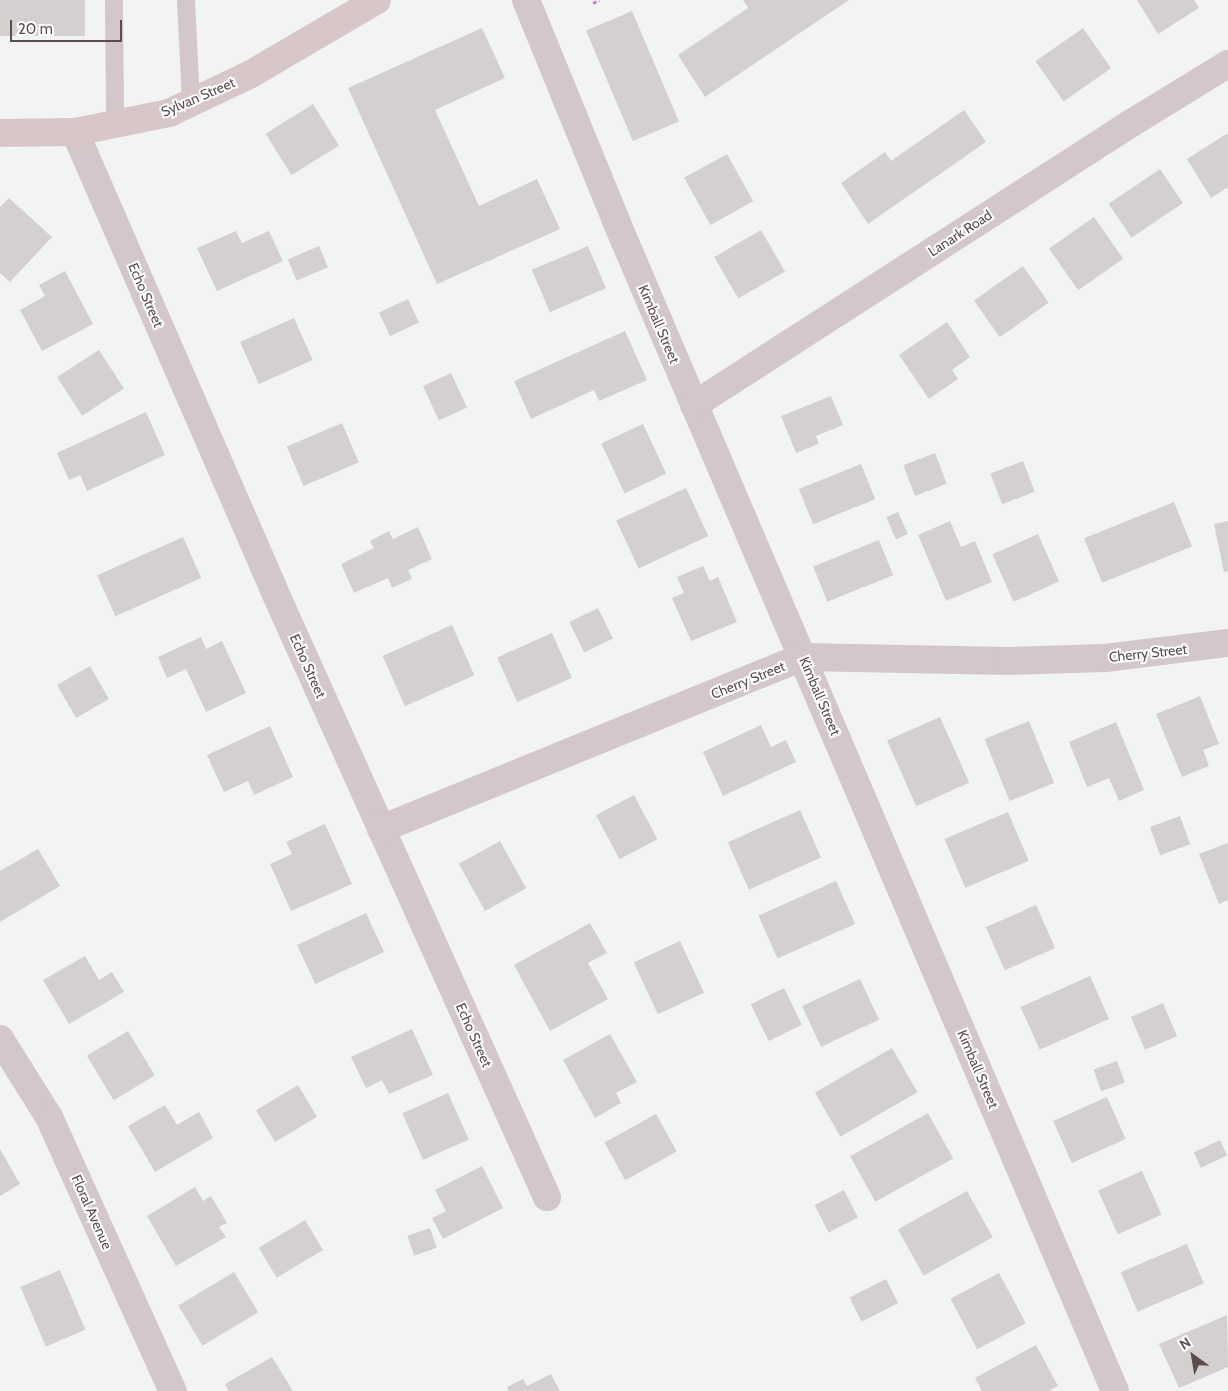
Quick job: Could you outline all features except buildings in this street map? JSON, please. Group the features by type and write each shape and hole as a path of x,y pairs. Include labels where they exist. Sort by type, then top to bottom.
{"street":[{"name":"Sylvan Street","path":"0,133 75,132 168,113 251,74 377,0"},
{"name":"Kimball Street","path":"526,0 694,405 1115,1391"},
{"name":"Lanark Road","path":"694,405 1130,124 1228,64"},
{"name":"Echo Street","path":"75,132 273,588 547,1197"},
{"name":"Cherry Street","path":"381,829 803,657 1008,661 1105,658 1228,643"},
{"name":"Floral Avenue","path":"0,1039 49,1117 173,1391"}],"lane":[{"path":"114,0 115,124"},
{"path":"186,0 191,103"}],"path":[{"path":"593,3 599,0"}]}
